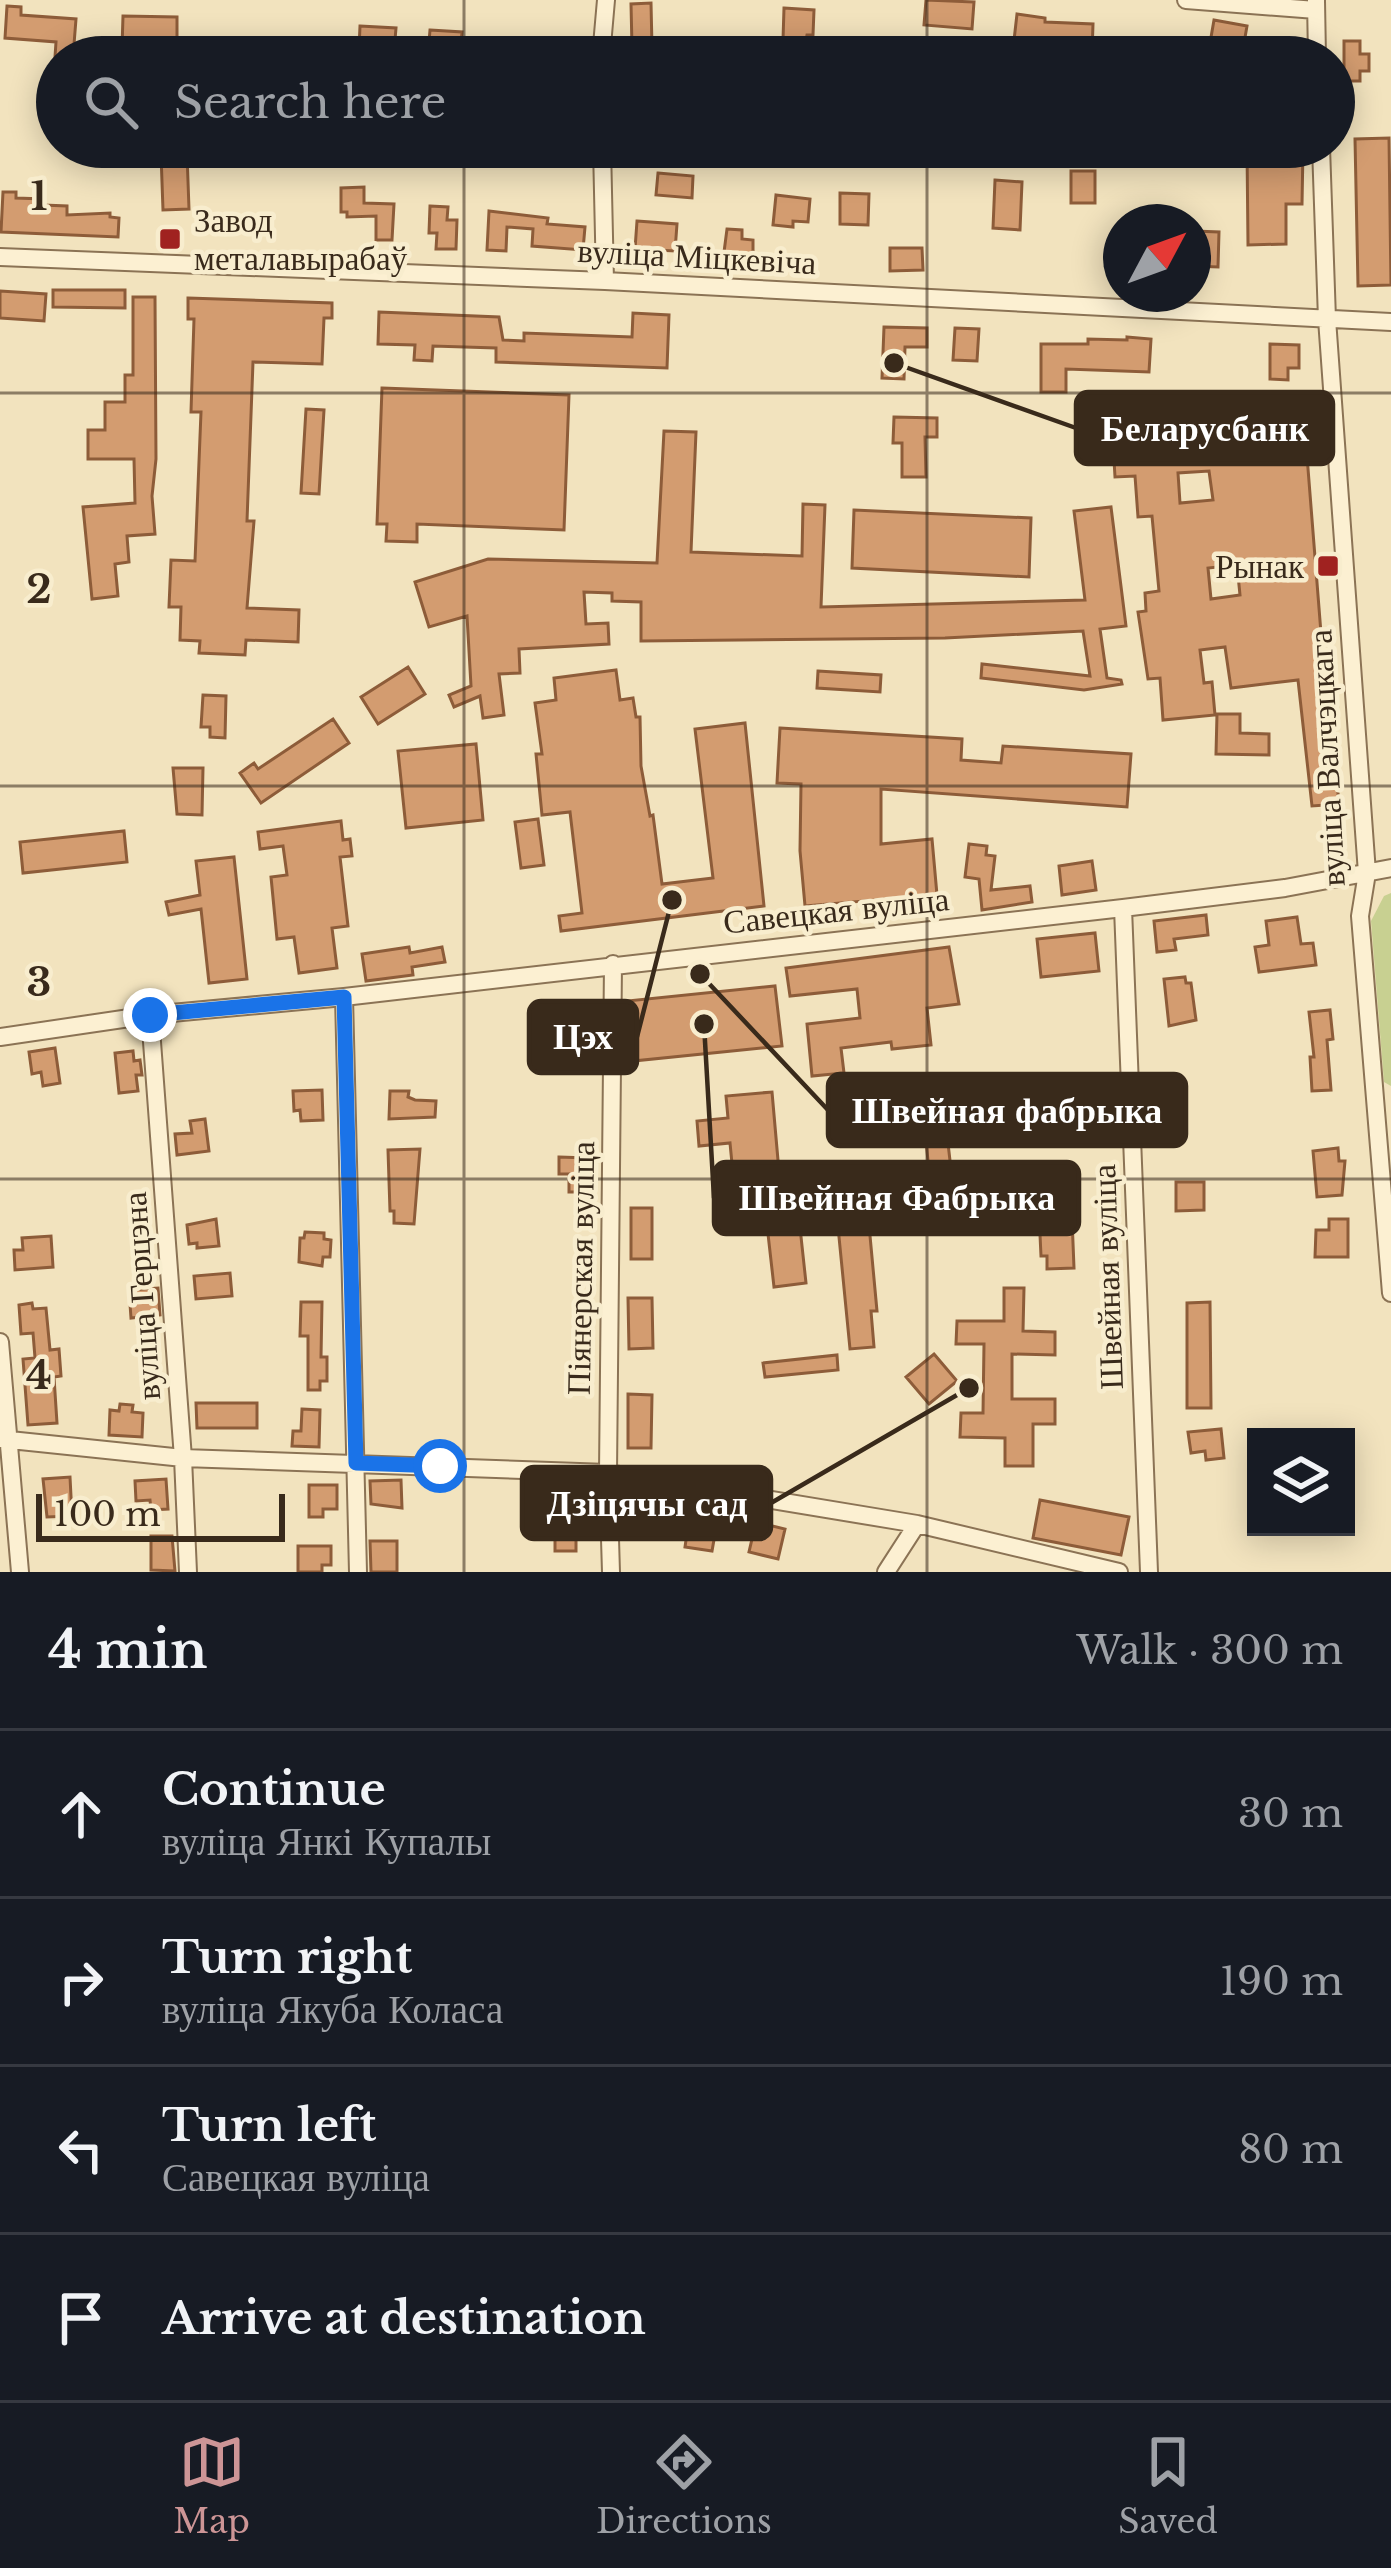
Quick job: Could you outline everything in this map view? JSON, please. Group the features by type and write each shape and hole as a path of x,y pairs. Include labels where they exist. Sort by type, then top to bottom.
{"street":[{"path":"603,36 606,0"},
{"path":"1186,0 1316,5 1317,36"},
{"path":"602,168 604,281"},
{"name":"вуліца Валчэцкага","path":"1322,168 1327,319 1366,873 1360,916 1391,1293"},
{"name":"вуліца Міцкевіча","path":"0,257 604,281 1391,322"},
{"name":"Савецкая вуліца","path":"0,1037 150,1015 1123,908 1391,868"},
{"name":"Швейная вуліца","path":"1123,908 1149,1572"},
{"name":"Піянерская вуліца","path":"611,1572 613,964"},
{"path":"344,997 358,1572"},
{"name":"вуліца Герцэна","path":"150,1015 188,1572"},
{"path":"0,1342 4,1439 20,1572"},
{"path":"4,1439 183,1458 608,1473 917,1524 1119,1572"},
{"path":"886,1572 917,1524"}],"green space":[{"path":"1391,893 1391,1086 1384,1082 1371,921 1384,896"}],"building":[{"path":"926,0 974,2 972,29 924,25"},
{"path":"651,3 652,36 632,36 631,4"},
{"path":"7,6 21,7 21,15 76,19 75,36 5,38"},
{"path":"784,8 814,10 813,35 783,36"},
{"path":"1017,14 1045,18 1045,22 1093,24 1093,36 1014,36"},
{"path":"123,16 177,17 177,36 122,36"},
{"path":"1214,20 1247,26 1245,36 1211,36"},
{"path":"360,26 396,28 395,36 360,36"},
{"path":"430,30 462,32 462,36 430,36"},
{"path":"1355,41 1360,41 1360,54 1369,54 1369,71 1360,71 1360,81 1355,81"},
{"path":"1389,138 1391,285 1358,286 1355,139"},
{"path":"162,168 188,168 189,209 163,210"},
{"path":"1247,168 1303,168 1302,204 1286,204 1286,244 1248,245"},
{"path":"1071,171 1095,171 1095,203 1071,203"},
{"path":"658,173 693,176 692,198 656,195"},
{"path":"995,180 1022,182 1020,230 993,228"},
{"path":"364,187 364,203 394,204 392,240 376,240 376,216 347,217 347,212 341,212 341,188"},
{"path":"3,192 16,192 16,198 44,199 43,205 67,206 67,215 110,213 119,218 118,237 1,232"},
{"path":"840,193 869,194 868,225 840,224"},
{"path":"776,195 810,199 808,222 793,221 793,227 773,225"},
{"path":"430,206 448,207 447,220 457,220 456,249 436,249 437,233 429,233"},
{"path":"489,211 585,227 583,250 532,246 533,229 507,227 506,251 487,250"},
{"path":"637,221 677,224 675,251 635,249"},
{"path":"727,229 742,230 742,239 753,240 753,261 723,260"},
{"path":"1211,232 1219,232 1218,267 1211,267"},
{"path":"890,248 922,248 923,270 890,271"},
{"path":"53,290 125,290 125,308 53,307"},
{"path":"0,291 46,294 44,321 0,318"},
{"path":"133,297 155,297 155,534 127,536 129,562 115,564 118,596 92,599 83,507 135,503 134,459 88,459 88,430 105,430 105,402 125,402 125,375 133,375"},
{"path":"188,298 332,303 332,318 324,318 322,364 253,362 247,521 254,521 247,608 299,610 298,642 246,640 245,655 199,653 200,641 180,640 181,607 169,607 171,560 195,561 201,412 191,412 194,319 188,319"},
{"path":"379,312 499,317 503,340 524,341 524,333 632,337 633,313 669,315 667,368 496,362 496,348 433,346 432,361 414,360 415,345 378,344"},
{"path":"884,327 927,328 927,347 905,347 904,379 882,378"},
{"path":"955,328 979,329 977,361 953,360"},
{"path":"1088,339 1151,339 1149,372 1066,369 1066,392 1041,392 1041,344 1088,344"},
{"path":"1270,344 1299,345 1299,368 1288,368 1288,380 1270,379"},
{"path":"382,388 569,395 564,530 417,524 417,542 386,541 387,524 377,524"},
{"path":"1136,392 1193,393 1192,409 1135,408"},
{"path":"306,409 324,410 319,494 301,493"},
{"path":"894,417 937,418 937,437 925,437 926,477 902,477 902,443 893,443"},
{"path":"664,431 696,432 691,552 802,556 803,504 825,505 821,607 1085,600 1074,511 1111,507 1126,626 1100,629 1107,678 1122,684 1084,690 981,678 982,664 1090,676 1083,631 945,638 641,641 641,602 612,601 612,593 584,592 586,624 608,623 609,644 519,649 520,673 499,674 504,715 483,718 480,696 454,707 449,695 471,686 467,616 429,627 415,582 488,559 657,563"},
{"path":"1283,432 1285,458 1307,456 1319,647 1325,692 1329,691 1339,804 1312,806 1298,680 1231,688 1225,647 1200,650 1204,683 1212,682 1215,715 1163,720 1160,678 1148,679 1138,612 1146,611 1145,593 1159,591 1152,516 1138,517 1135,476 1115,477 1114,460 1200,454 1199,438","holes":["1209,471 1213,500 1180,503 1178,473","1237,565 1240,595 1211,599 1208,568"]},
{"path":"854,510 1031,518 1029,577 852,568"},
{"path":"408,667 425,694 378,724 361,697"},
{"path":"616,670 620,700 633,698 636,717 640,717 641,766 662,884 713,878 695,729 745,723 764,906 561,931 559,916 582,913 570,812 542,815 536,754 542,754 535,703 556,700 554,678"},
{"path":"818,671 881,675 880,692 817,688"},
{"path":"203,695 226,696 225,738 210,737 210,727 201,727"},
{"path":"1217,714 1240,714 1240,733 1269,734 1269,755 1216,754"},
{"path":"333,719 349,743 261,803 240,773 254,763 258,769"},
{"path":"780,728 962,739 961,760 1001,763 1003,746 1131,754 1127,807 881,789 881,844 932,839 937,895 805,906 801,784 777,783"},
{"path":"476,744 483,820 406,828 398,751"},
{"path":"173,768 203,768 202,815 177,814"},
{"path":"538,819 544,865 521,868 515,822"},
{"path":"341,821 343,840 350,839 352,856 340,857 348,926 332,928 337,968 299,973 294,937 277,939 271,877 287,875 283,846 260,849 258,832"},
{"path":"124,831 127,862 23,873 20,842"},
{"path":"969,844 987,846 986,855 995,856 991,890 1030,886 1032,902 982,910 979,879 965,877"},
{"path":"234,857 247,979 209,983 201,909 169,915 166,902 200,895 196,861"},
{"path":"1092,861 1096,890 1062,895 1059,866"},
{"path":"1206,915 1208,935 1174,939 1176,950 1157,952 1154,921"},
{"path":"1297,917 1301,944 1313,943 1316,965 1259,972 1255,947 1269,945 1266,921"},
{"path":"1095,933 1099,971 1041,977 1037,939"},
{"path":"409,947 410,953 442,947 445,962 412,967 413,975 366,981 362,954"},
{"path":"949,947 959,1004 927,1008 931,1045 892,1049 891,1042 841,1048 844,1073 812,1076 807,1024 860,1018 857,989 790,996 786,968"},
{"path":"1185,977 1191,983 1196,1020 1169,1026 1164,979"},
{"path":"775,986 782,1046 633,1061 627,1001"},
{"path":"1330,1010 1331,1090 1312,1091 1309,1012"},
{"path":"55,1048 60,1083 43,1086 41,1072 32,1074 29,1052"},
{"path":"133,1051 142,1075 136,1075 138,1091 119,1093 115,1053"},
{"path":"322,1090 323,1120 301,1121 300,1110 294,1111 293,1091"},
{"path":"390,1091 409,1091 408,1097 415,1100 436,1101 435,1117 389,1119"},
{"path":"772,1092 780,1183 795,1181 806,1283 774,1287 761,1172 733,1174 730,1143 699,1146 697,1121 728,1118 726,1096"},
{"path":"943,1100 961,1214 869,1225 877,1311 871,1311 874,1347 850,1349 834,1186 854,1185 855,1199 886,1196 885,1185 930,1180 922,1103"},
{"path":"205,1119 209,1151 177,1155 175,1134 192,1133 190,1121"},
{"path":"1338,1148 1339,1161 1345,1161 1342,1195 1317,1197 1313,1151"},
{"path":"420,1149 414,1224 394,1223 388,1150"},
{"path":"559,1157 587,1158 586,1168 594,1168 594,1181 586,1181 586,1192 569,1192 569,1174 559,1174"},
{"path":"1070,1168 1074,1268 1047,1269 1047,1256 1041,1256 1037,1170"},
{"path":"1176,1182 1204,1182 1204,1210 1176,1211"},
{"path":"631,1208 652,1208 652,1259 631,1259"},
{"path":"216,1219 219,1246 189,1244 187,1225"},
{"path":"1329,1219 1348,1219 1348,1257 1315,1257 1316,1230 1329,1230"},
{"path":"305,1232 324,1233 324,1239 331,1240 330,1257 323,1257 322,1266 299,1262 300,1238"},
{"path":"51,1236 53,1267 15,1270 14,1250 23,1250 22,1238"},
{"path":"230,1273 232,1296 196,1299 194,1276"},
{"path":"158,1288 160,1315 131,1318 129,1290"},
{"path":"1004,1288 1024,1288 1023,1331 1055,1332 1055,1355 1012,1354 1012,1399 1055,1399 1055,1424 1033,1424 1033,1466 1005,1466 1005,1438 960,1437 961,1413 983,1413 984,1344 956,1344 957,1321 1004,1321"},
{"path":"628,1298 652,1298 653,1348 629,1349"},
{"path":"301,1302 322,1302 321,1357 327,1357 327,1381 320,1381 320,1390 308,1390 308,1336 300,1336"},
{"path":"1210,1302 1211,1408 1187,1408 1187,1303"},
{"path":"32,1303 33,1309 46,1308 50,1350 59,1349 61,1376 54,1377 57,1423 28,1425 23,1359 35,1358 33,1333 21,1334 19,1305"},
{"path":"934,1354 957,1381 929,1404 906,1377"},
{"path":"837,1355 838,1370 765,1377 763,1363"},
{"path":"628,1394 652,1395 651,1448 628,1448"},
{"path":"196,1403 257,1403 257,1428 197,1428"},
{"path":"120,1404 133,1405 132,1412 143,1413 142,1437 109,1435 110,1410 119,1411"},
{"path":"302,1409 320,1410 319,1447 292,1446 293,1431 301,1431"},
{"path":"1221,1429 1224,1458 1206,1460 1205,1451 1191,1453 1188,1432"},
{"path":"70,1477 72,1516 47,1517 43,1479"},
{"path":"166,1479 168,1509 151,1510 150,1500 136,1501 135,1481"},
{"path":"401,1480 402,1508 371,1504 370,1481"},
{"path":"309,1485 337,1485 337,1509 323,1509 323,1517 309,1517"},
{"path":"555,1498 576,1498 576,1551 555,1551"},
{"path":"1040,1500 1129,1517 1121,1555 1033,1538"},
{"path":"690,1512 718,1517 712,1551 685,1547"},
{"path":"756,1522 785,1529 778,1559 749,1552"},
{"path":"151,1536 172,1536 175,1571 151,1570"},
{"path":"370,1541 397,1541 397,1572 371,1572"},
{"path":"298,1546 331,1546 331,1565 322,1565 322,1572 298,1572"}],"place":[{"name":"Завод металавырабаў","path":"170,239"},
{"name":"Беларусбанк","path":"894,363"},
{"name":"Рынак","path":"1328,566"},
{"name":"Цэх","path":"672,900"},
{"name":"Швейная фабрыка","path":"700,974"},
{"name":"Швейная Фабрыка","path":"704,1024"},
{"name":"Дзіцячы сад","path":"969,1388"}],"route":[{"path":"150,1015 344,997 356,1463 440,1466"}]}
